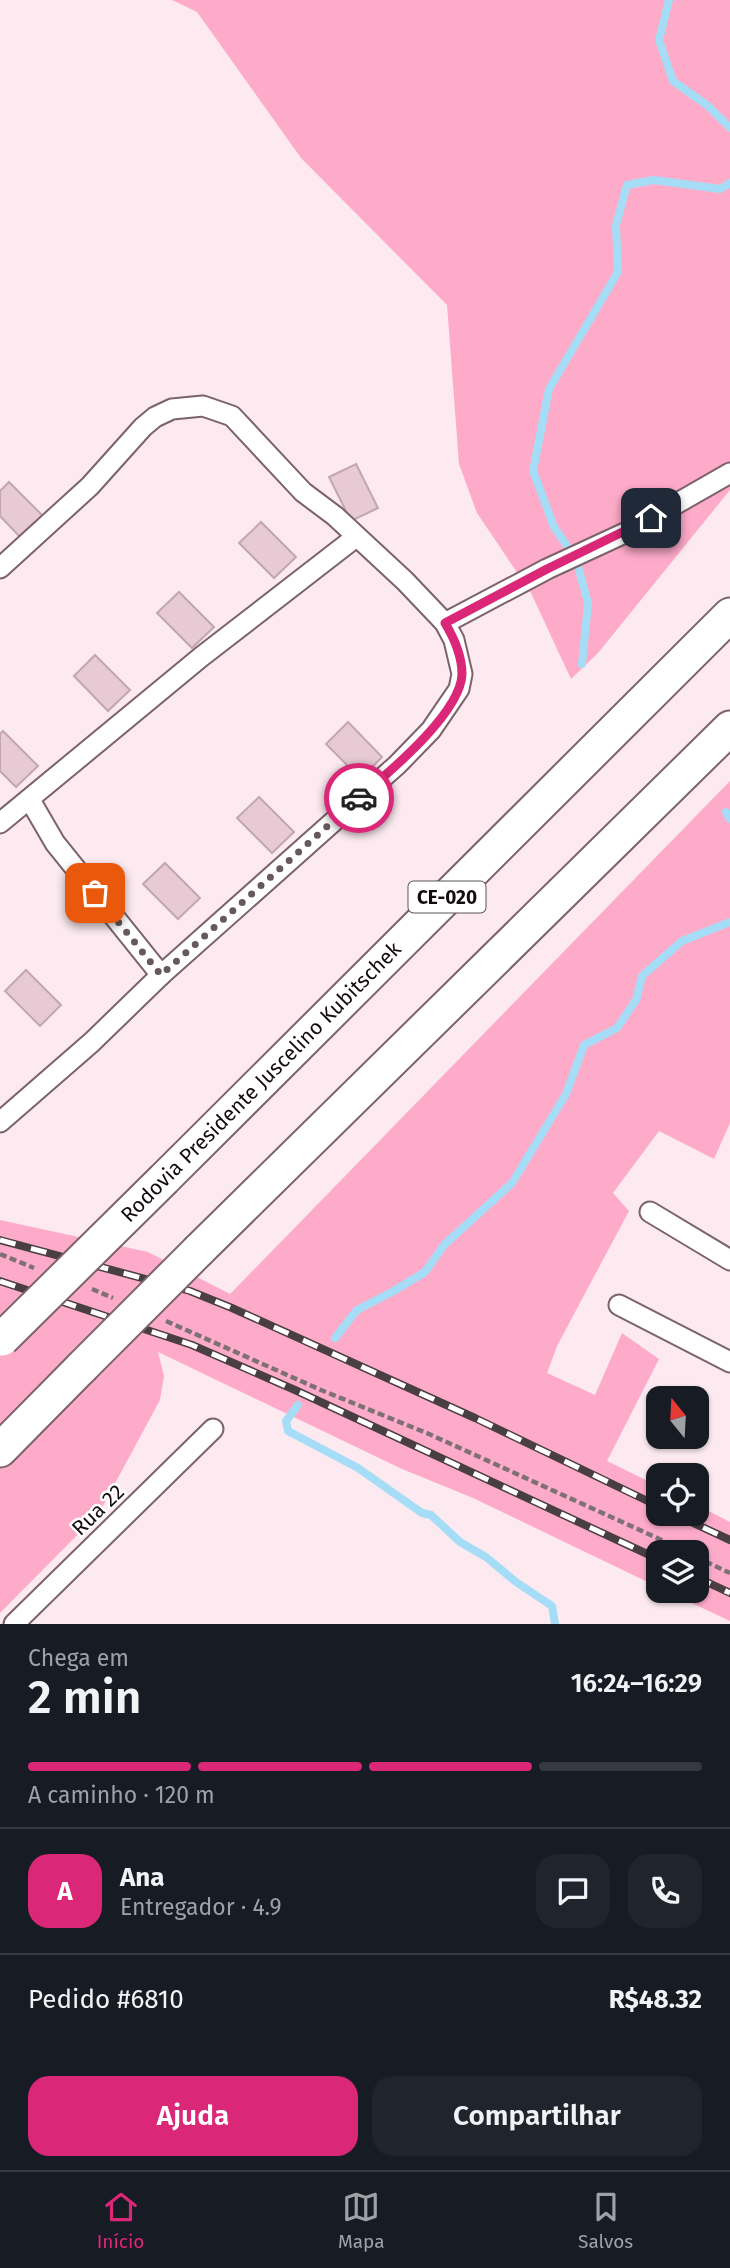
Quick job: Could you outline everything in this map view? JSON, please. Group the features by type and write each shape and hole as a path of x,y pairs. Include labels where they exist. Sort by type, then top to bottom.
{"highway":[{"name":"Rodovia Presidente Juscelino Kubitschek","path":"1,1340 730,615"},
{"path":"0,1450 199,1250 730,728"}],"street":[{"path":"0,568 90,486 155,417 172,409 190,406 216,408 232,416 303,492 335,516 405,581 445,623 454,639 462,674 459,689 431,730 397,765 0,1122"},
{"path":"445,623 547,569 627,531 730,473"},
{"path":"0,823 139,707 356,537"},
{"path":"30,800 55,843 161,975"},
{"path":"650,1212 730,1260"},
{"path":"619,1305 730,1362"},
{"name":"Rua 22","path":"14,1624 213,1429"}],"path":[{"path":"0,1254 44,1272"},
{"path":"83,1286 121,1302"},
{"path":"159,1318 321,1390 429,1434 662,1540"},
{"path":"709,1562 730,1573"}],"shaded area":[{"path":"172,0 730,0 730,490 598,653 571,679 531,593 477,513 459,464 447,305 301,158 197,12"},
{"path":"730,781 730,1123 714,1159 659,1131 613,1193 629,1211 557,1346 547,1373 595,1395 622,1333 659,1359 607,1461 646,1480 646,1526 709,1526 709,1511 730,1522 730,1621 692,1603 709,1603 709,1540 646,1540 646,1581 473,1498 402,1469 158,1352 164,1376 160,1400 99,1513 0,1613 0,1220 148,1252 230,1294"}],"building":[{"path":"356,464 378,508 351,521 329,477"},
{"path":"9,482 44,517 22,539 0,516 0,491"},
{"path":"261,522 296,557 274,578 239,543"},
{"path":"179,592 214,627 192,648 157,613"},
{"path":"95,655 130,690 108,711 74,676"},
{"path":"348,722 382,757 361,779 326,744"},
{"path":"3,731 38,766 16,787 0,771 0,734"},
{"path":"259,797 294,832 272,853 237,818"},
{"path":"165,863 200,898 178,919 143,884"},
{"path":"26,970 61,1005 40,1026 5,991"}],"waterway":[{"path":"669,0 659,40 673,81 708,106 730,128"},
{"path":"582,664 588,603 576,559 554,527 533,471 549,389 618,272 616,225 627,185 654,180 720,189 730,183"},
{"path":"726,812 730,819"},
{"path":"335,1338 357,1310 425,1272 444,1245 512,1183 566,1094 584,1045 617,1028 636,1000 642,976 682,941 730,922"},
{"path":"298,1405 286,1421 288,1431 358,1468 422,1513 431,1515 460,1542 486,1557 516,1582 552,1606 555,1624"}],"railway":[{"path":"0,1240 190,1291 475,1418 646,1500"},
{"path":"0,1281 192,1345 646,1553"},
{"path":"700,1526 730,1540"},
{"path":"709,1583 730,1593"}],"way so far":[{"path":"95,893 161,975 359,798"}],"route":[{"path":"359,798 397,765 431,730 459,689 462,674 460,660 454,639 445,623 651,518"}]}
